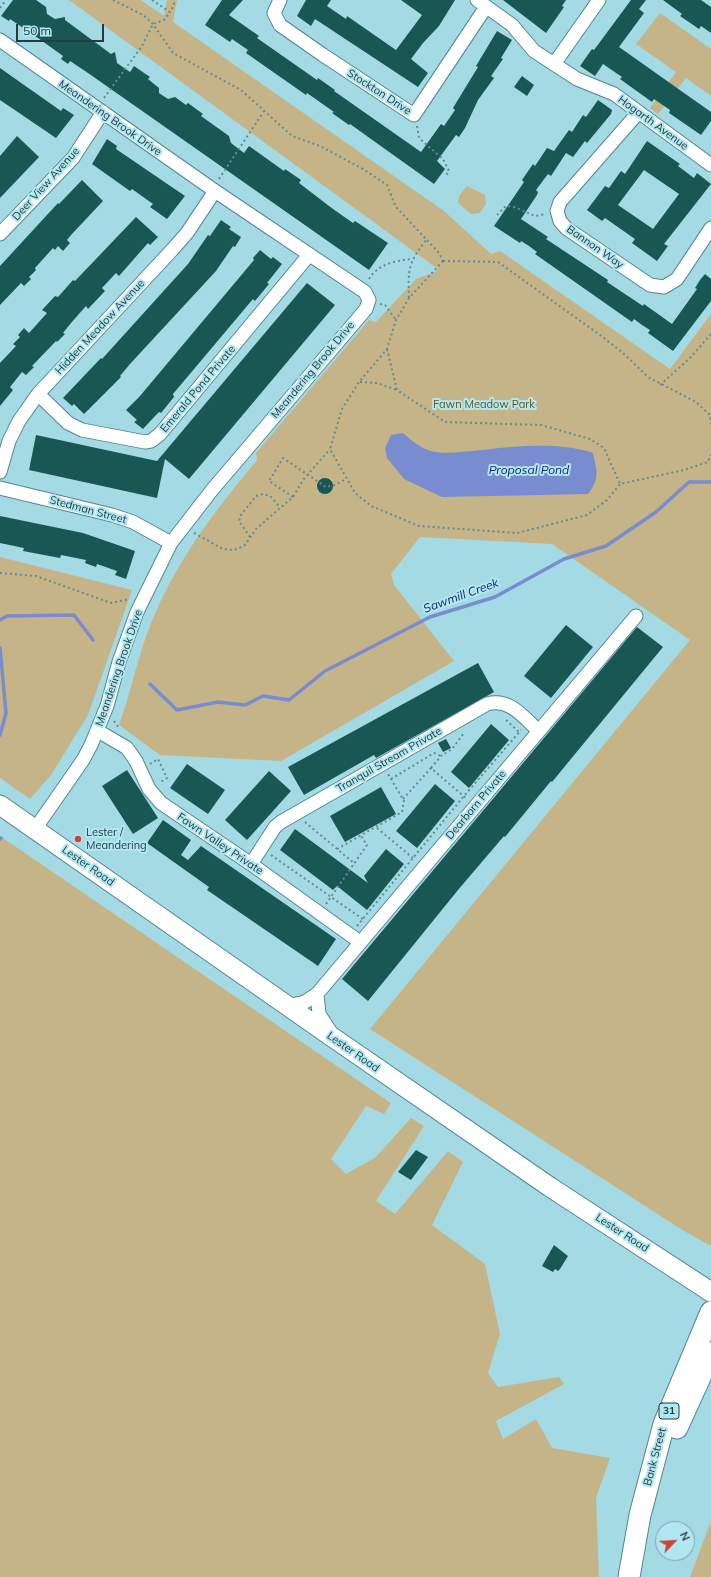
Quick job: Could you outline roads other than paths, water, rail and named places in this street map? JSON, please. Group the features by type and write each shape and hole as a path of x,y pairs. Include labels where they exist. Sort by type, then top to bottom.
{"main road":[{"name":"Lester Road","path":"0,805 335,1040 550,1187 711,1292"},
{"name":"Bank Street","path":"629,1577 640,1515 664,1424 711,1312"},
{"name":"Bank Street","path":"640,1515 711,1352"}],"street":[{"name":"Stockton Drive","path":"280,0 274,13 280,25 322,55 414,115 481,3"},
{"path":"554,64 599,0"},
{"name":"Hogarth Avenue","path":"481,3 512,25 534,51 577,79 614,94 711,165"},
{"name":"Meandering Brook Drive","path":"0,40 365,295 366,309 182,527 171,543 135,618 98,731 83,760 35,829"},
{"name":"Deer View Avenue","path":"0,234 73,158 100,110"},
{"name":"Bannon Way","path":"638,113 560,202 557,211 560,221 566,228 650,285 658,287 664,287 677,279 711,228"},
{"name":"Hidden Meadow Avenue","path":"0,472 9,440 19,421 38,394 187,233 215,191"},
{"name":"Emerald Pond Private","path":"38,394 76,428 138,442 151,441 160,434 309,255"},
{"name":"Stedman Street","path":"0,488 112,515 146,528 171,543"},
{"name":"Dearborn Private","path":"287,1006 305,1002 317,994 355,939 373,927 636,616"},
{"name":"Tranquil Stream Private","path":"251,864 275,827 295,814 487,704 497,701 508,704 538,731"},
{"name":"Fawn Valley Private","path":"98,731 127,748 136,761 149,789 161,803 251,864 355,939"},
{"path":"317,994 319,1014 335,1040"}],"water":[{"name":"Proposal Pond","path":"403,433 419,446 427,450 442,453 510,447 552,446 566,447 593,453 596,479 588,494 442,497 404,479 387,458 385,448 391,435"}],"waterway":[{"name":"Sawmill Creek","path":"150,684 177,710 218,702 245,705 263,696 289,700 325,671 430,617 495,597 564,559 606,546 656,512 689,482 711,482"},
{"name":"Sawmill Creek","path":"0,620 7,616 74,615 93,640"},
{"path":"0,648 6,713 0,735"}],"place":[{"name":"Lester / Meandering","path":"78,839"}],"park label":[{"name":"Fawn Meadow Park","path":"484,405"}]}
